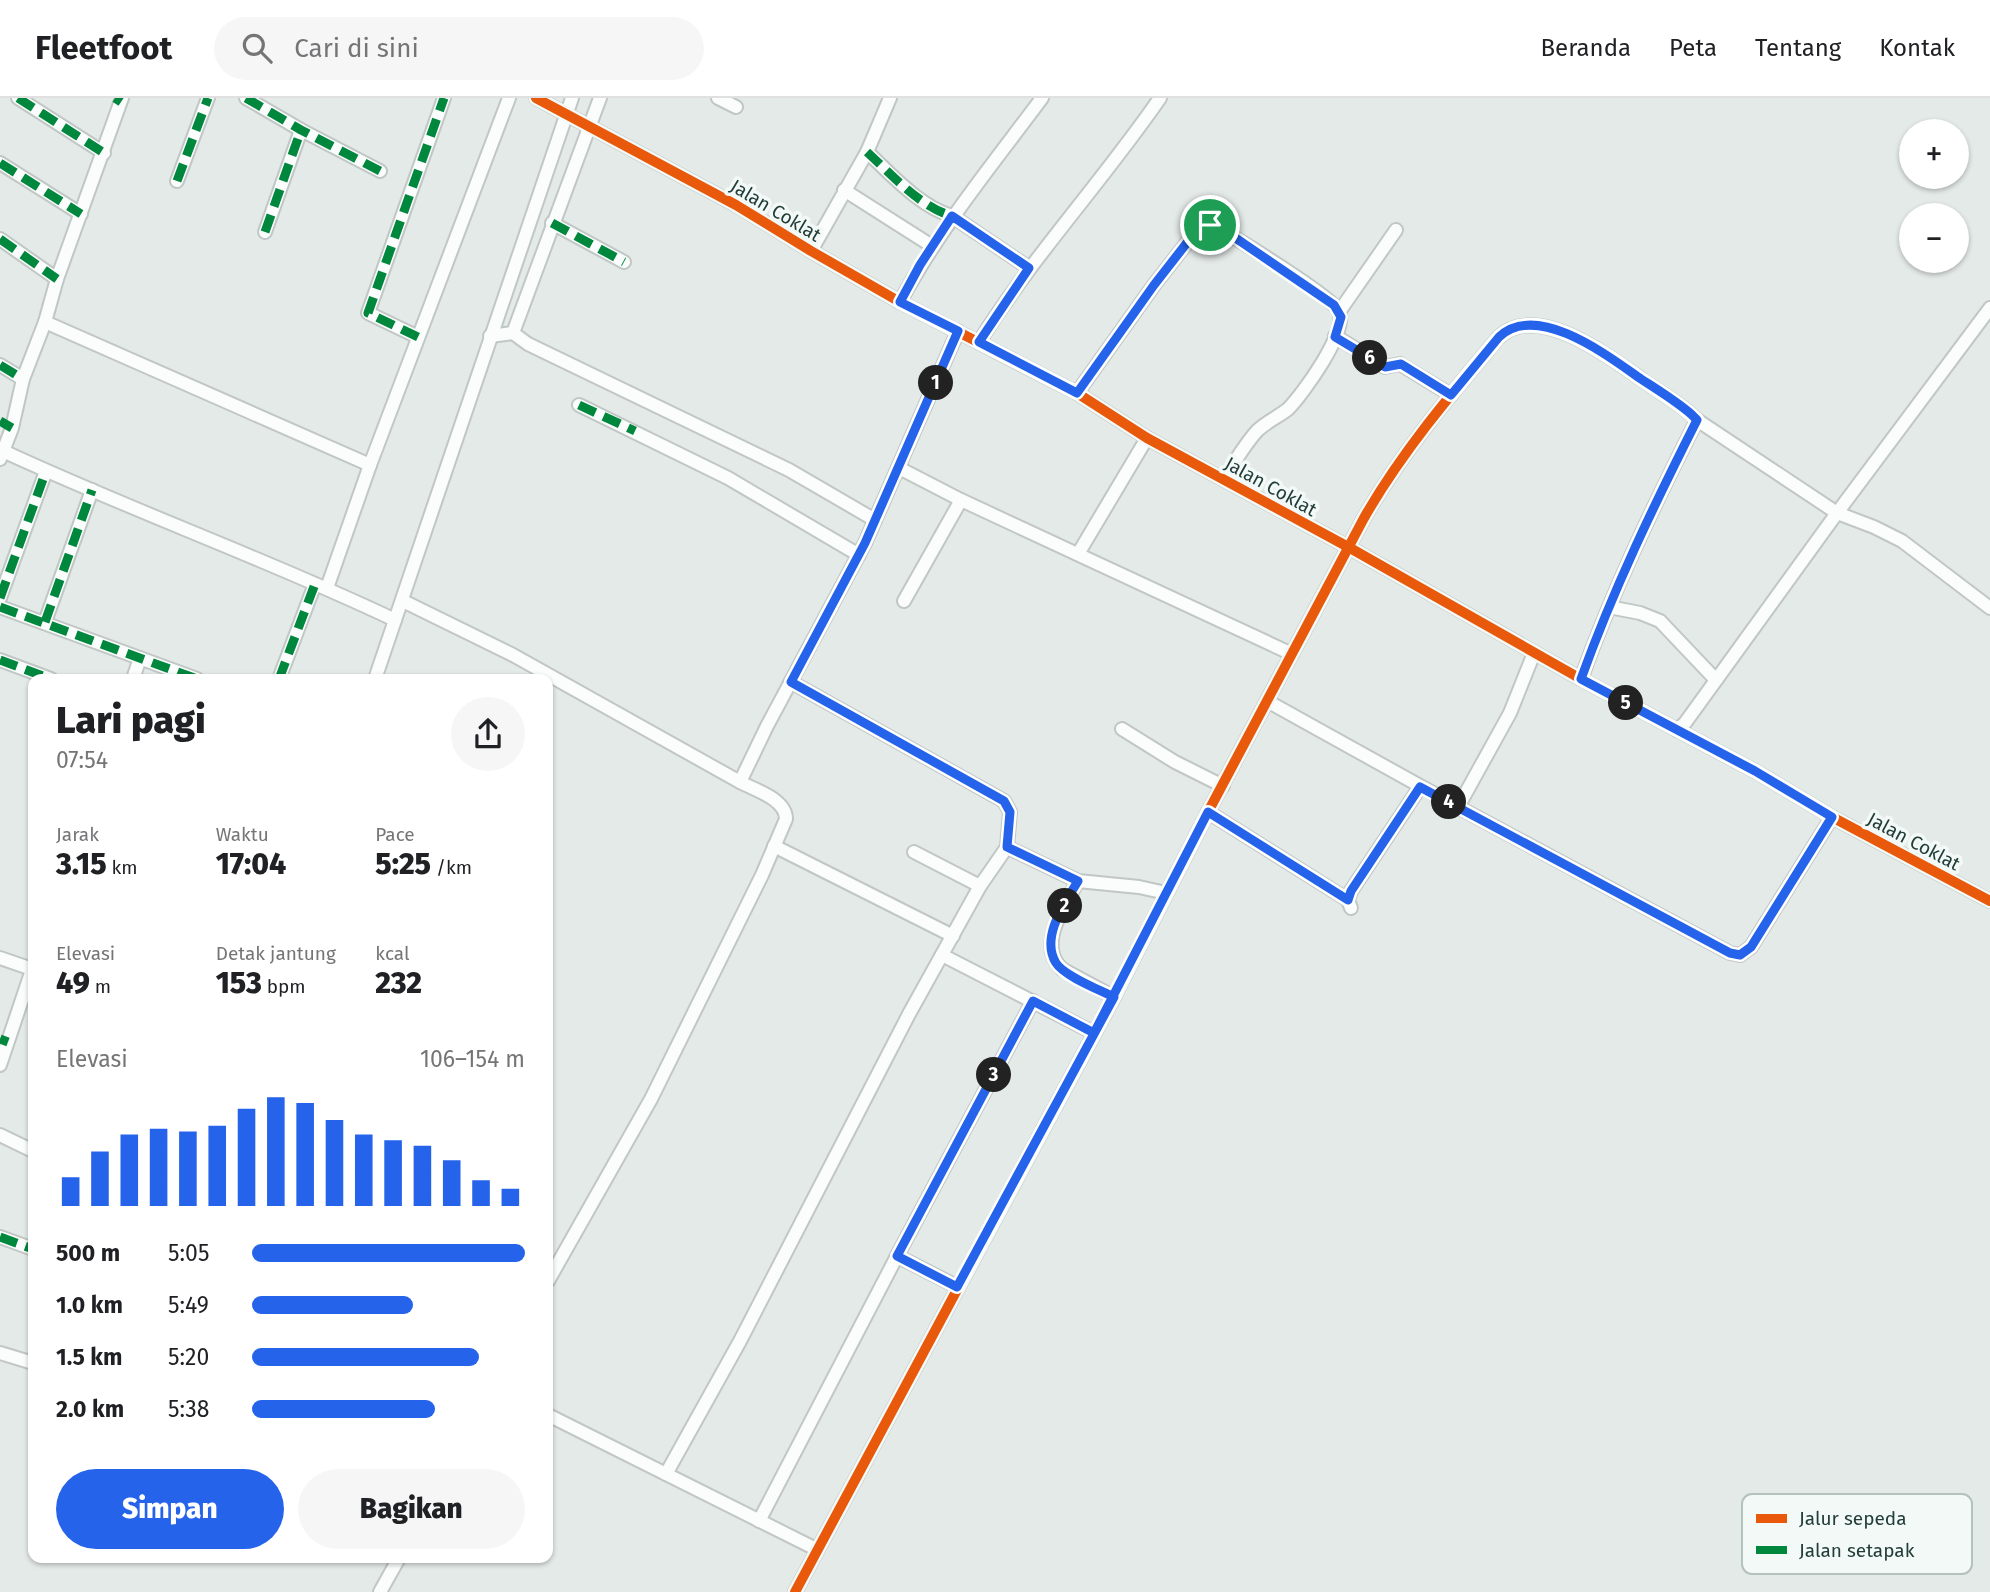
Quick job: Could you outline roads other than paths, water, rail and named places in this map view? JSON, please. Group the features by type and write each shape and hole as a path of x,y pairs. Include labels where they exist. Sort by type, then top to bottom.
{"street":[{"path":"18,98 104,153"},
{"path":"177,181 208,98"},
{"path":"246,98 380,171"},
{"path":"418,337 368,313 444,98"},
{"path":"281,674 321,586 370,465 509,98"},
{"name":"Jalan Coklat","path":"536,98 736,205 900,302 1077,393 1147,438 1350,548 1581,679 1755,771 1832,817 1990,901"},
{"path":"377,674 572,98"},
{"path":"513,333 600,98"},
{"path":"718,98 736,107"},
{"path":"811,251 867,152 890,98"},
{"path":"900,302 952,216 1042,98"},
{"path":"979,342 1026,265 1139,129 1160,98"},
{"path":"119,99 104,153 6,425 1,455 276,566 396,620"},
{"path":"265,232 301,130"},
{"path":"867,152 940,212 952,216 1026,265"},
{"path":"0,163 81,214"},
{"path":"845,190 932,246"},
{"path":"552,223 624,262"},
{"path":"1077,393 1193,235 1205,227 1214,226 1237,239 1316,291 1339,312 1341,322 1327,354 1294,402 1259,429 1223,480"},
{"path":"1339,312 1396,230"},
{"path":"0,239 57,279"},
{"path":"1677,730 1685,723 1989,309"},
{"path":"45,322 370,465"},
{"path":"794,1592 957,1287 1006,1202 1208,812 1373,502 1451,395 1507,330 1523,325 1563,333 1590,345 1837,513 1891,534 1990,608"},
{"path":"740,782 859,555 958,331"},
{"path":"490,335 513,333 528,344 789,470 875,520"},
{"path":"1335,337 1385,367 1401,364 1451,395"},
{"path":"0,365 23,379"},
{"path":"579,405 728,478 859,555"},
{"path":"1581,679 1609,607 1697,420"},
{"path":"1078,554 1147,438"},
{"path":"899,468 961,500 1292,654"},
{"path":"0,598 46,471"},
{"path":"45,622 92,491"},
{"path":"904,601 961,500"},
{"path":"403,601 547,674"},
{"path":"0,607 183,674"},
{"path":"1609,607 1640,613 1660,621 1716,680"},
{"path":"1458,807 1510,713 1534,653"},
{"path":"135,674 140,658"},
{"path":"0,660 38,674"},
{"path":"553,677 777,801 786,813 786,819 762,875 651,1099 553,1272"},
{"path":"666,1474 740,1341 909,1014 979,886 1007,847 1010,812 1004,801 791,682"},
{"path":"1267,701 1420,787 1730,953 1740,955 1751,947 1832,817"},
{"path":"1122,729 1175,762 1223,786"},
{"path":"1208,812 1350,904 1351,891 1420,787"},
{"path":"774,846 953,936"},
{"path":"1007,847 1078,881 1133,886 1166,893"},
{"path":"914,852 979,886"},
{"path":"1078,881 1051,934 1056,964 1114,997"},
{"path":"942,955 1094,1033"},
{"path":"0,958 28,966"},
{"path":"0,1065 4,1041 28,981"},
{"path":"759,1521 1033,1001"},
{"path":"0,1135 28,1149"},
{"path":"0,1237 28,1247"},
{"path":"897,1256 957,1287"},
{"path":"0,1353 28,1361"},
{"path":"553,1418 816,1549"},
{"path":"380,1592 396,1563"}]}
